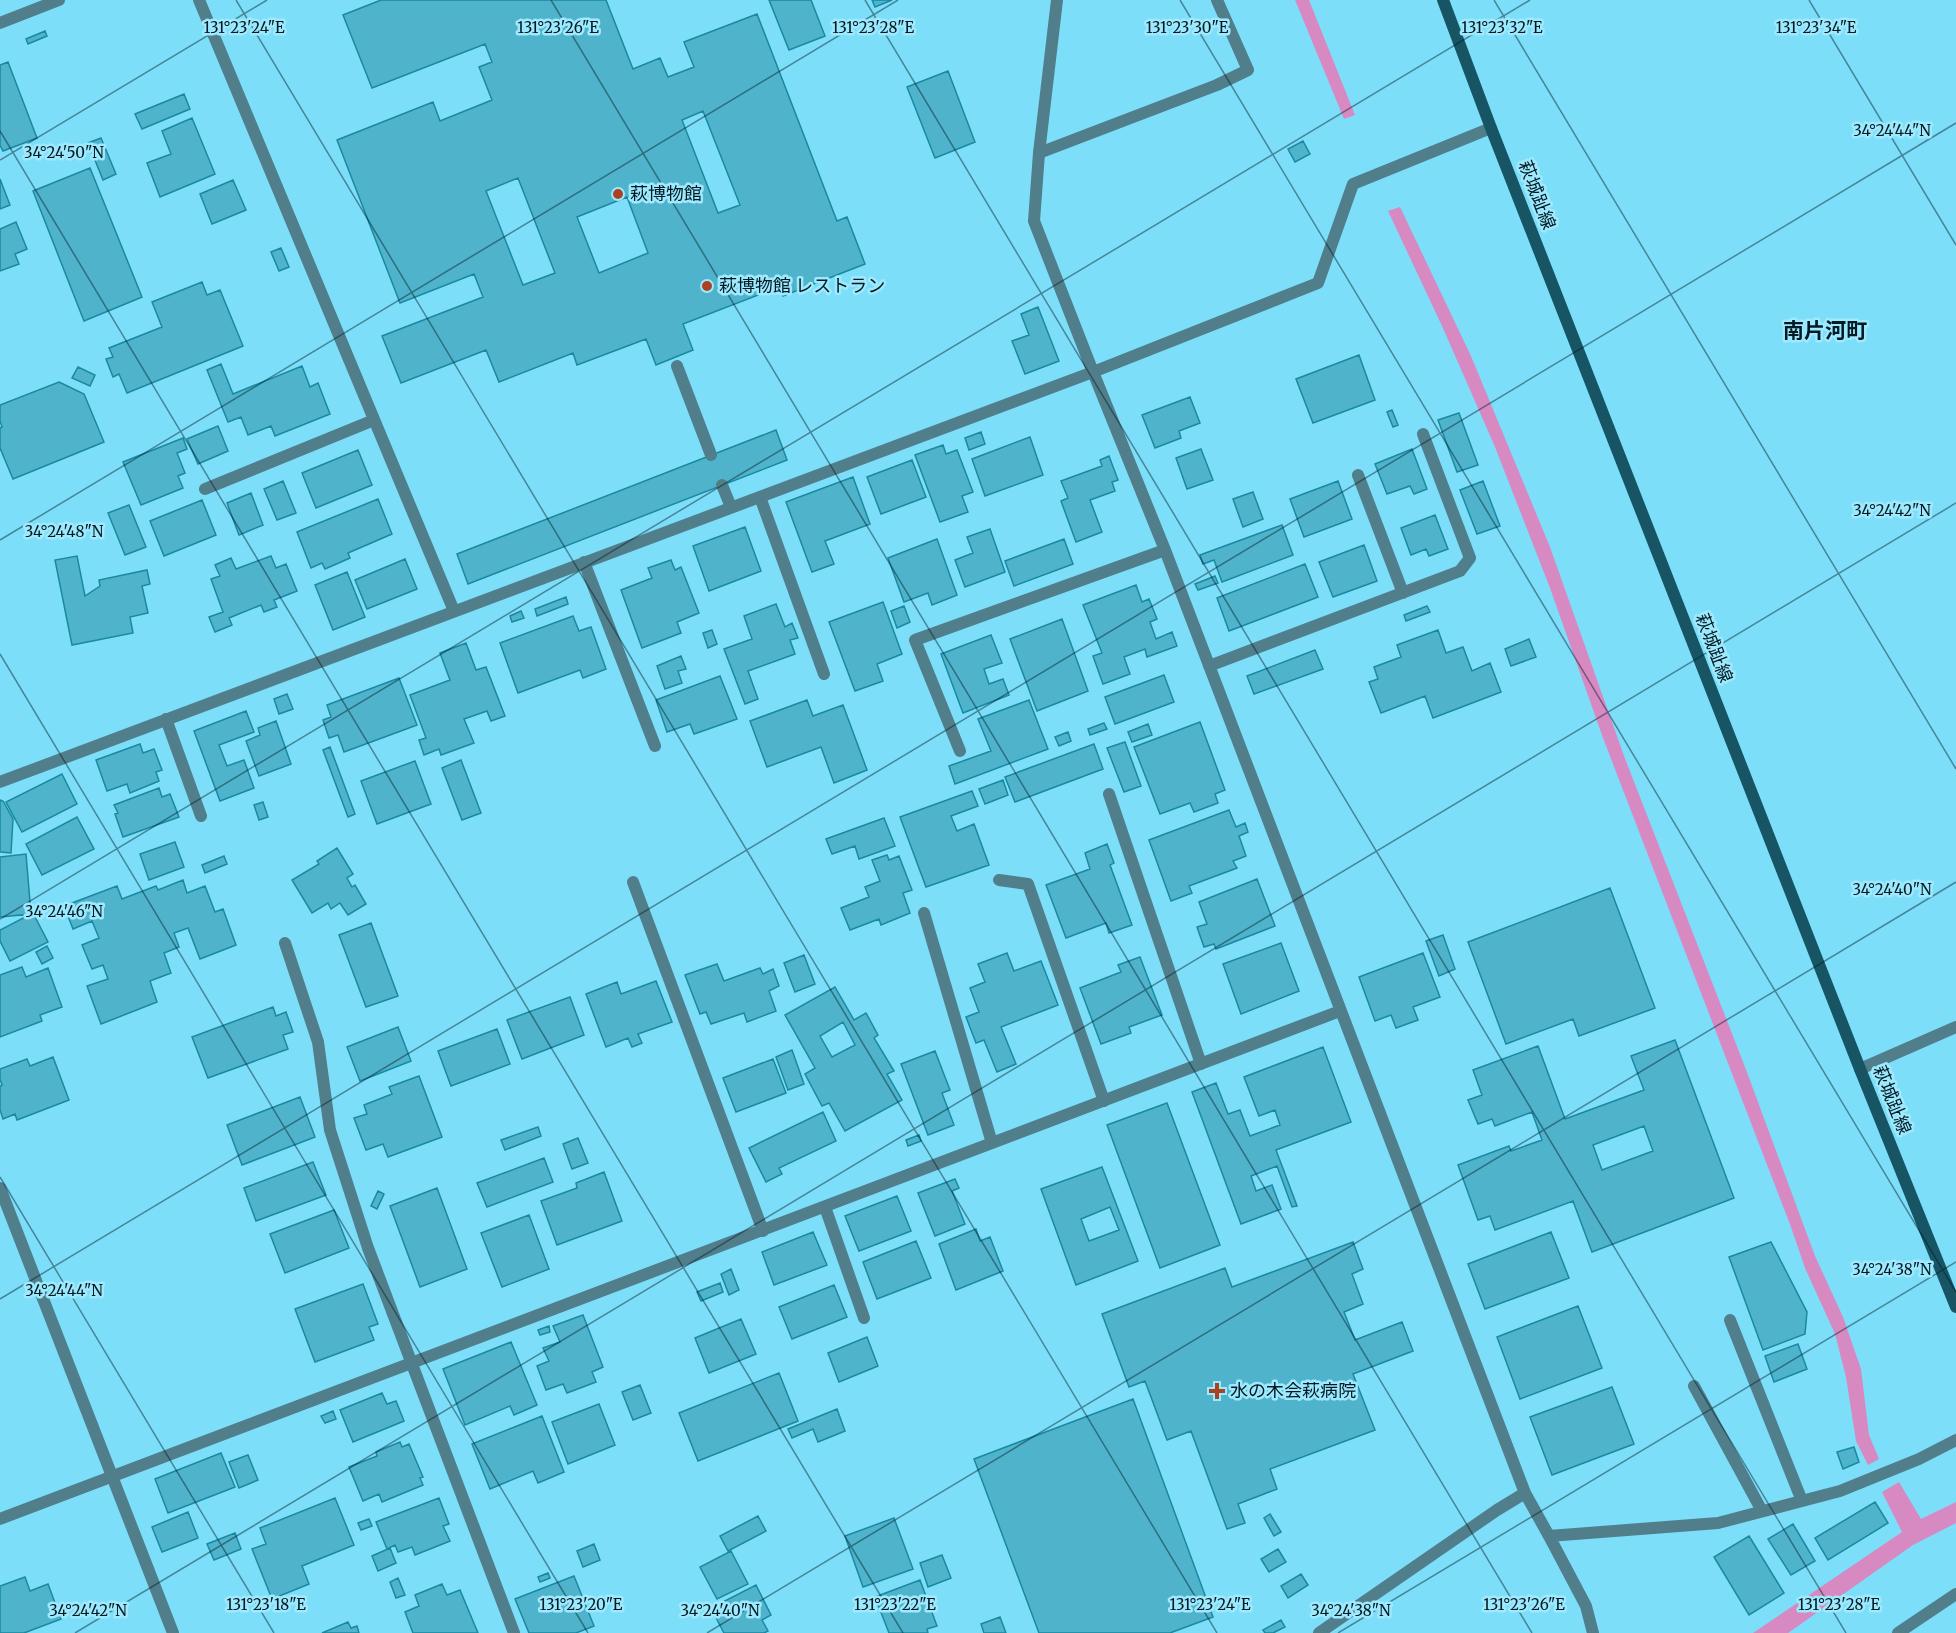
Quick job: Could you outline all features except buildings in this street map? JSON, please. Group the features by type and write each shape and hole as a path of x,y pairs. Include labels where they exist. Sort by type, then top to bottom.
{"main road":[{"name":"萩城趾線","path":"1443,0 1860,1069 1956,1307"}],"street":[{"path":"0,23 59,0"},
{"path":"199,0 454,611"},
{"path":"1057,0 1039,153 1034,222 1165,550 1525,1493 1586,1606 1593,1633"},
{"path":"1039,153 1217,85 1248,70 1217,0"},
{"path":"0,782 1093,372 1318,283 1353,184 1491,128"},
{"path":"677,366 711,455"},
{"path":"205,489 374,420"},
{"path":"1209,666 1461,571 1470,558 1423,434"},
{"path":"1358,475 1403,593"},
{"path":"722,485 731,507"},
{"path":"760,497 824,674"},
{"path":"960,751 915,640 1165,550"},
{"path":"584,562 655,746"},
{"path":"166,719 201,816"},
{"path":"1109,794 1202,1064"},
{"path":"999,880 1028,884 1104,1101"},
{"path":"633,882 763,1231"},
{"path":"924,913 992,1143"},
{"path":"285,943 318,1042 330,1130 368,1248 514,1633"},
{"path":"0,1519 1340,1011"},
{"path":"1860,1069 1956,1026"},
{"path":"0,1188 173,1633"},
{"path":"825,1207 864,1318"},
{"path":"1730,1320 1802,1501"},
{"path":"1694,1386 1762,1511"},
{"path":"1549,1536 1718,1523 1840,1491 1919,1459 1956,1440"},
{"path":"1319,1633 1525,1493"},
{"path":"1898,1633 1956,1594"}],"shaded area":[{"path":"1295,0 1309,0 1355,115 1344,119"},
{"path":"1400,207 1471,356 1550,547 1624,756 1745,1067 1815,1256 1843,1317 1861,1369 1869,1435 1879,1459 1868,1465 1856,1441 1846,1377 1835,1334 1805,1268 1495,447 1388,211"},
{"path":"1899,1482 1921,1519 1956,1502 1956,1523 1913,1545 1788,1633 1753,1633 1902,1532 1882,1492"}],"place":[{"name":"萩博物館","path":"618,194"},
{"name":"萩博物館 レストラン","path":"707,286"},
{"name":"水の木会萩病院","path":"1217,1391"}],"district":[{"name":"南片河町","path":"1825,331"}]}
